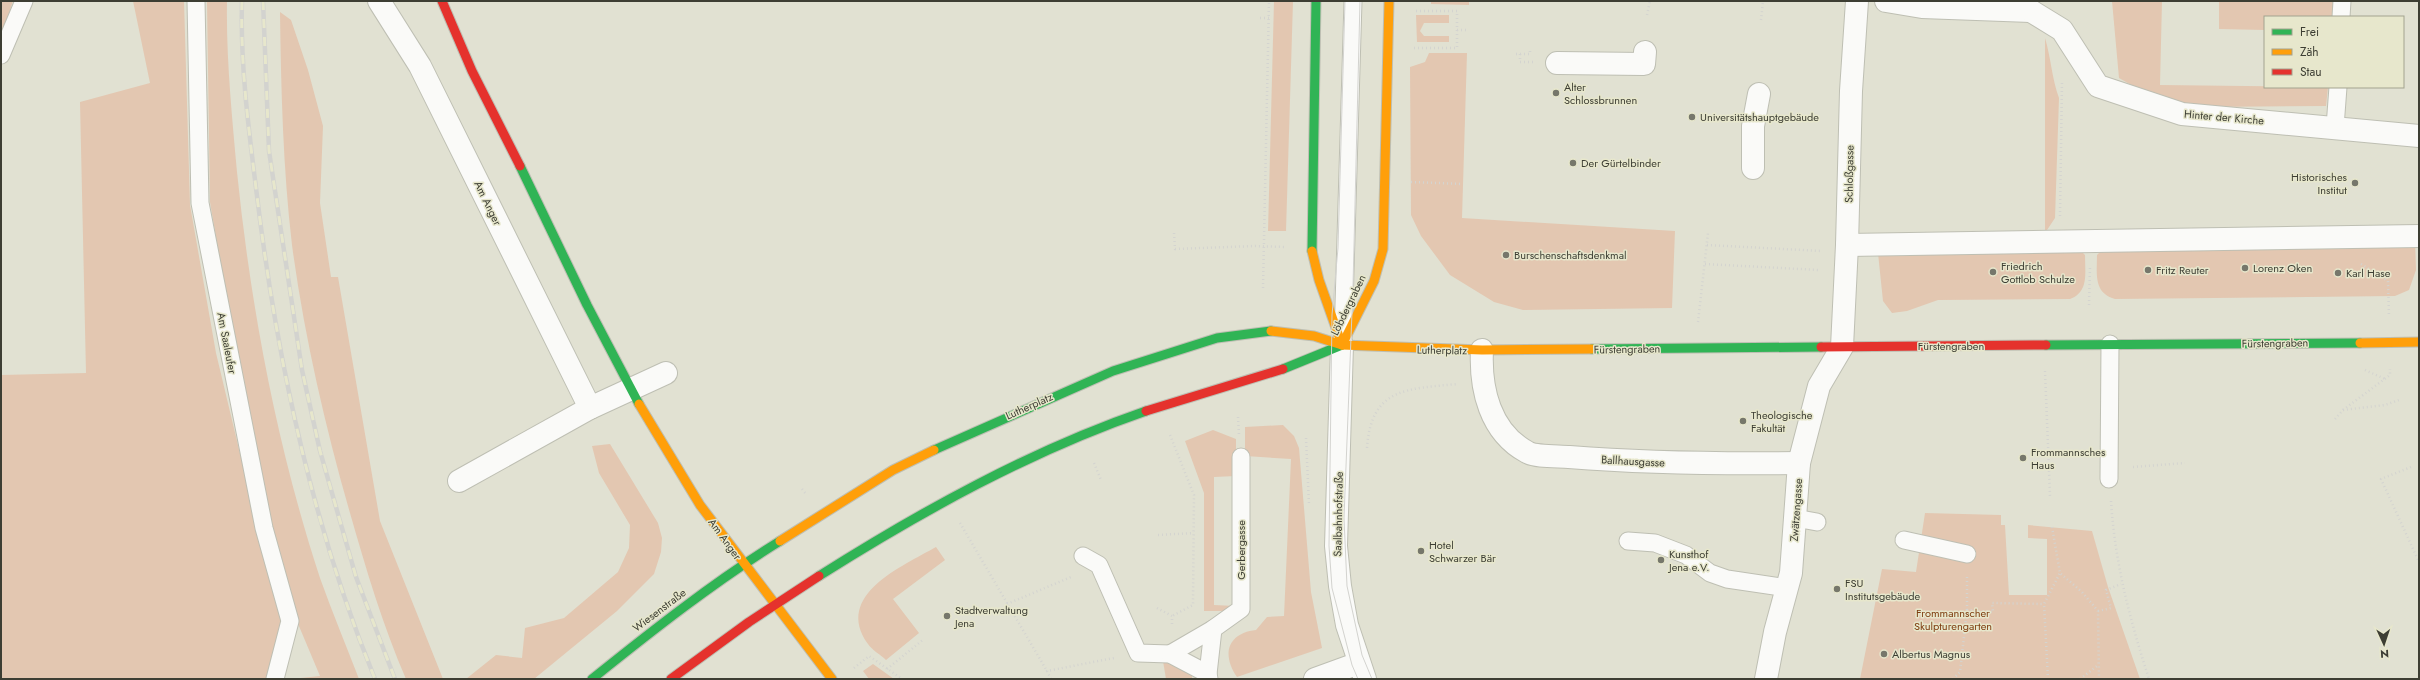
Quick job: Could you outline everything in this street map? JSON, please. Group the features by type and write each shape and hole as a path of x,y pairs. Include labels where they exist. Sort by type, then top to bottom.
{"main road":[{"name":"Am Anger","path":"442,1 472,72 631,390 692,493 743,564 832,679"},
{"name":"Löbdergraben","path":"1316,1 1311,248 1342,345"},
{"name":"Löbdergraben","path":"1342,345 1374,282 1383,250 1388,1"},
{"name":"Lutherplatz","path":"743,564 893,470 966,434 1113,371 1210,340 1248,333 1272,331 1297,332 1342,345 1482,350"},
{"name":"Fürstengraben","path":"1482,350 2419,342"},
{"name":"Lutherplatz","path":"774,604 899,526 1013,468 1126,418 1279,371 1342,345"},
{"name":"Wiesenstraße","path":"592,679 660,624 743,564"},
{"path":"671,679 774,604"}],"street":[{"name":"Am Anger","path":"379,1 420,66 590,408"},
{"name":"Schloßgasse","path":"1842,347 1847,245 1851,91 1857,1"},
{"path":"1886,1 1922,7 1971,5 2031,6"},
{"name":"Hinter der Kirche","path":"2031,6 2062,30 2098,86 2182,114 2346,124 2419,136"},
{"path":"1557,63 1644,64 1645,52"},
{"path":"1753,168 1753,126 1759,94"},
{"path":"1847,245 2419,236"},
{"name":"Saalbahnhofstraße","path":"1342,345 1336,546 1340,586 1347,624 1362,671"},
{"name":"Zwätzengasse","path":"1766,679 1775,632 1791,573 1799,463 1819,386 1842,347"},
{"name":"Lutherplatz","path":"1482,350 1484,392 1490,408"},
{"path":"459,481 590,408 666,373"},
{"name":"Ballhausgasse","path":"1490,408 1504,434 1528,453 1651,462 1724,464 1799,463"},
{"path":"1315,679 1362,671"}],"lane":[{"path":"1,55 24,1"},
{"name":"Am Saaleufer","path":"196,1 200,204 264,528 290,621 275,679"},
{"path":"1342,345 1353,1"},
{"path":"2341,16 2342,1"},
{"path":"2338,88 2346,124"},
{"path":"2110,344 2110,474"},
{"name":"Gerbergasse","path":"1170,654 1213,629 1242,609 1241,457"},
{"path":"1795,518 1817,522"},
{"path":"1904,540 1967,554"},
{"path":"1628,541 1655,543 1686,555 1710,573 1727,579 1787,588"},
{"path":"1083,556 1099,565 1138,653 1170,654 1208,676 1213,629"}],"path":[{"path":"1263,288 1269,1"},
{"path":"1647,15 1650,1"},
{"path":"1761,20 1763,1"},
{"path":"1408,11 1457,11 1457,48 1408,48"},
{"path":"1260,18 1269,18"},
{"path":"1457,30 1468,30"},
{"path":"1520,54 1530,54 1530,50"},
{"path":"2060,242 2062,73 2080,57"},
{"path":"1406,182 1463,184"},
{"path":"1174,233 1175,249 1263,246 1292,247"},
{"path":"1696,348 1708,233"},
{"path":"2089,305 2090,242"},
{"path":"1707,245 1820,251 1825,250"},
{"path":"1820,251 1820,258"},
{"path":"2357,261 2388,281 2389,304"},
{"path":"1705,264 1819,271 1820,264"},
{"path":"2045,371 2050,496"},
{"path":"1367,451 1370,424 1373,417 1382,404 1396,393 1411,389 1465,383 1482,374"},
{"path":"2336,419 2343,410 2378,384"},
{"path":"2343,410 2385,405 2399,400"},
{"path":"1170,435 1194,495 1193,606 1172,616"},
{"path":"1094,463 1102,480"},
{"path":"2149,679 2121,584 2113,541 2110,474 2185,463"},
{"path":"2411,467 2381,479 2419,562"},
{"path":"960,523 1051,679"},
{"path":"2048,679 2044,604 2060,573 2052,527"},
{"path":"1158,535 1194,533"},
{"path":"1953,679 1960,672 1967,610 1967,554"},
{"path":"1007,604 1099,565"},
{"path":"2060,573 2082,592 2098,611 2098,679"},
{"path":"2098,611 2111,608 2106,590 2121,584"},
{"path":"1967,610 1992,612 1992,603 2044,604"},
{"path":"887,669 924,639"},
{"path":"1047,671 1138,653"},
{"path":"849,672 869,656 902,679"},
{"path":"2080,679 2098,666"}],"green space":[{"path":"1,1 13,1 1,38"},
{"path":"133,1 184,1 190,205 216,353 258,529 283,621 268,679 1,679 1,375 86,373 80,102 150,83"},
{"path":"207,1 227,1 227,44 230,86 243,223 258,326 279,428 291,479 320,578 359,679 291,679 320,676 296,619 270,526 235,349 210,202"},
{"path":"1274,1 1293,1 1286,231 1268,231"},
{"path":"1431,1 1469,1 1469,5 1431,4"},
{"path":"2112,1 2162,1 2160,85 2328,88 2326,106 2200,107 2158,100 2119,78"},
{"path":"2219,1 2335,1 2336,16 2264,16 2264,30 2219,29"},
{"path":"280,12 291,20 308,70 323,126 320,203 331,277 338,277 380,521 443,679 406,679 382,618 356,534 324,414 309,346 292,245 286,187"},
{"path":"1416,15 1449,15 1449,23 1424,23 1420,31 1424,36 1449,36 1449,42 1417,42"},
{"path":"2045,38 2059,98 2055,218 2045,233"},
{"path":"1429,53 1467,53 1462,218 1675,231 1672,308 1523,310 1494,302 1450,275 1421,236 1411,215 1410,67 1425,62"},
{"path":"2415,240 2416,270 2409,290 2395,296 2115,299 2103,292 2098,282 2097,275 2097,255 2101,251"},
{"path":"2082,252 2085,255 2085,281 2080,292 2070,299 1938,300 1907,311 1892,313 1883,301 1878,253"},
{"path":"1283,425 1294,436 1299,448 1311,592 1322,648 1237,677 1229,660 1230,646 1233,640 1239,635 1256,630 1267,617 1284,616 1291,459 1245,456 1245,427"},
{"path":"1213,430 1236,439 1236,476 1214,477 1214,605 1235,606 1230,611 1204,611 1204,493 1185,441"},
{"path":"610,444 658,523 662,538 661,552 654,574 617,611 534,679 466,679 496,655 522,658 525,628 564,618 618,572 629,548 630,525 599,473 592,446"},
{"name":"Frommannscher Skulpturengarten","path":"1925,513 2001,515 2001,525 2005,525 2009,595 2047,595 2047,539 2028,538 2028,525 2092,531 2108,587 2140,679 1860,679 1882,569 1916,572"},
{"path":"936,547 945,560 893,599 919,633 886,660 868,644 860,627 859,611 865,597 876,584 891,573"},
{"path":"1163,661 1192,675 1192,679 1166,679"},
{"path":"873,664 894,679 869,679 863,671"}],"tram line":[{"path":"1345,1 1338,248 1332,315 1329,546 1332,588 1352,665 1358,679"},
{"path":"1360,1 1353,286 1344,518 1347,586 1362,655 1372,679"}],"railway":[{"path":"242,1 242,49 251,148 265,258 287,381 315,502 333,562 375,679"},
{"path":"263,1 269,151 302,370 320,451 356,577 395,679"}],"traffic: fast":[{"path":"1312,251 1316,1"},
{"path":"520,166 587,305 639,404"},
{"path":"934,450 1113,371 1217,338 1271,331"},
{"path":"2046,345 2360,343"},
{"path":"1283,369 1342,345"},
{"path":"1592,349 1821,347"},
{"path":"819,576 897,528 978,484 1060,445 1146,411"},
{"path":"592,679 731,573 780,541"}],"traffic: slow":[{"path":"1342,345 1374,281 1383,249 1389,1"},
{"path":"1312,251 1319,280 1342,345"},
{"path":"1271,331 1314,336 1342,345 1482,350 1592,349"},
{"path":"2360,343 2419,342"},
{"path":"639,404 700,505 832,679"},
{"path":"780,541 893,470 934,450"}],"traffic: jam":[{"path":"442,1 472,71 520,166"},
{"path":"1821,347 2046,345"},
{"path":"1146,411 1283,369"},
{"path":"671,679 749,622 819,576"}],"place":[{"name":"Alter Schlossbrunnen","path":"1556,93"},
{"name":"Universitätshauptgebäude","path":"1692,117"},
{"name":"Der Gürtelbinder","path":"1573,163"},
{"name":"Historisches Institut","path":"2355,183"},
{"name":"Burschenschaftsdenkmal","path":"1506,255"},
{"name":"Lorenz Oken","path":"2245,268"},
{"name":"Fritz Reuter","path":"2148,270"},
{"name":"Friedrich Gottlob Schulze","path":"1993,272"},
{"name":"Karl Hase","path":"2338,273"},
{"name":"Theologische Fakultät","path":"1743,421"},
{"name":"Frommannsches Haus","path":"2023,458"},
{"name":"Hotel Schwarzer Bär","path":"1421,551"},
{"name":"Kunsthof Jena e.V.","path":"1661,560"},
{"name":"FSU Institutsgebäude","path":"1837,589"},
{"name":"Stadtverwaltung Jena","path":"947,616"},
{"name":"Albertus Magnus","path":"1884,654"}]}
